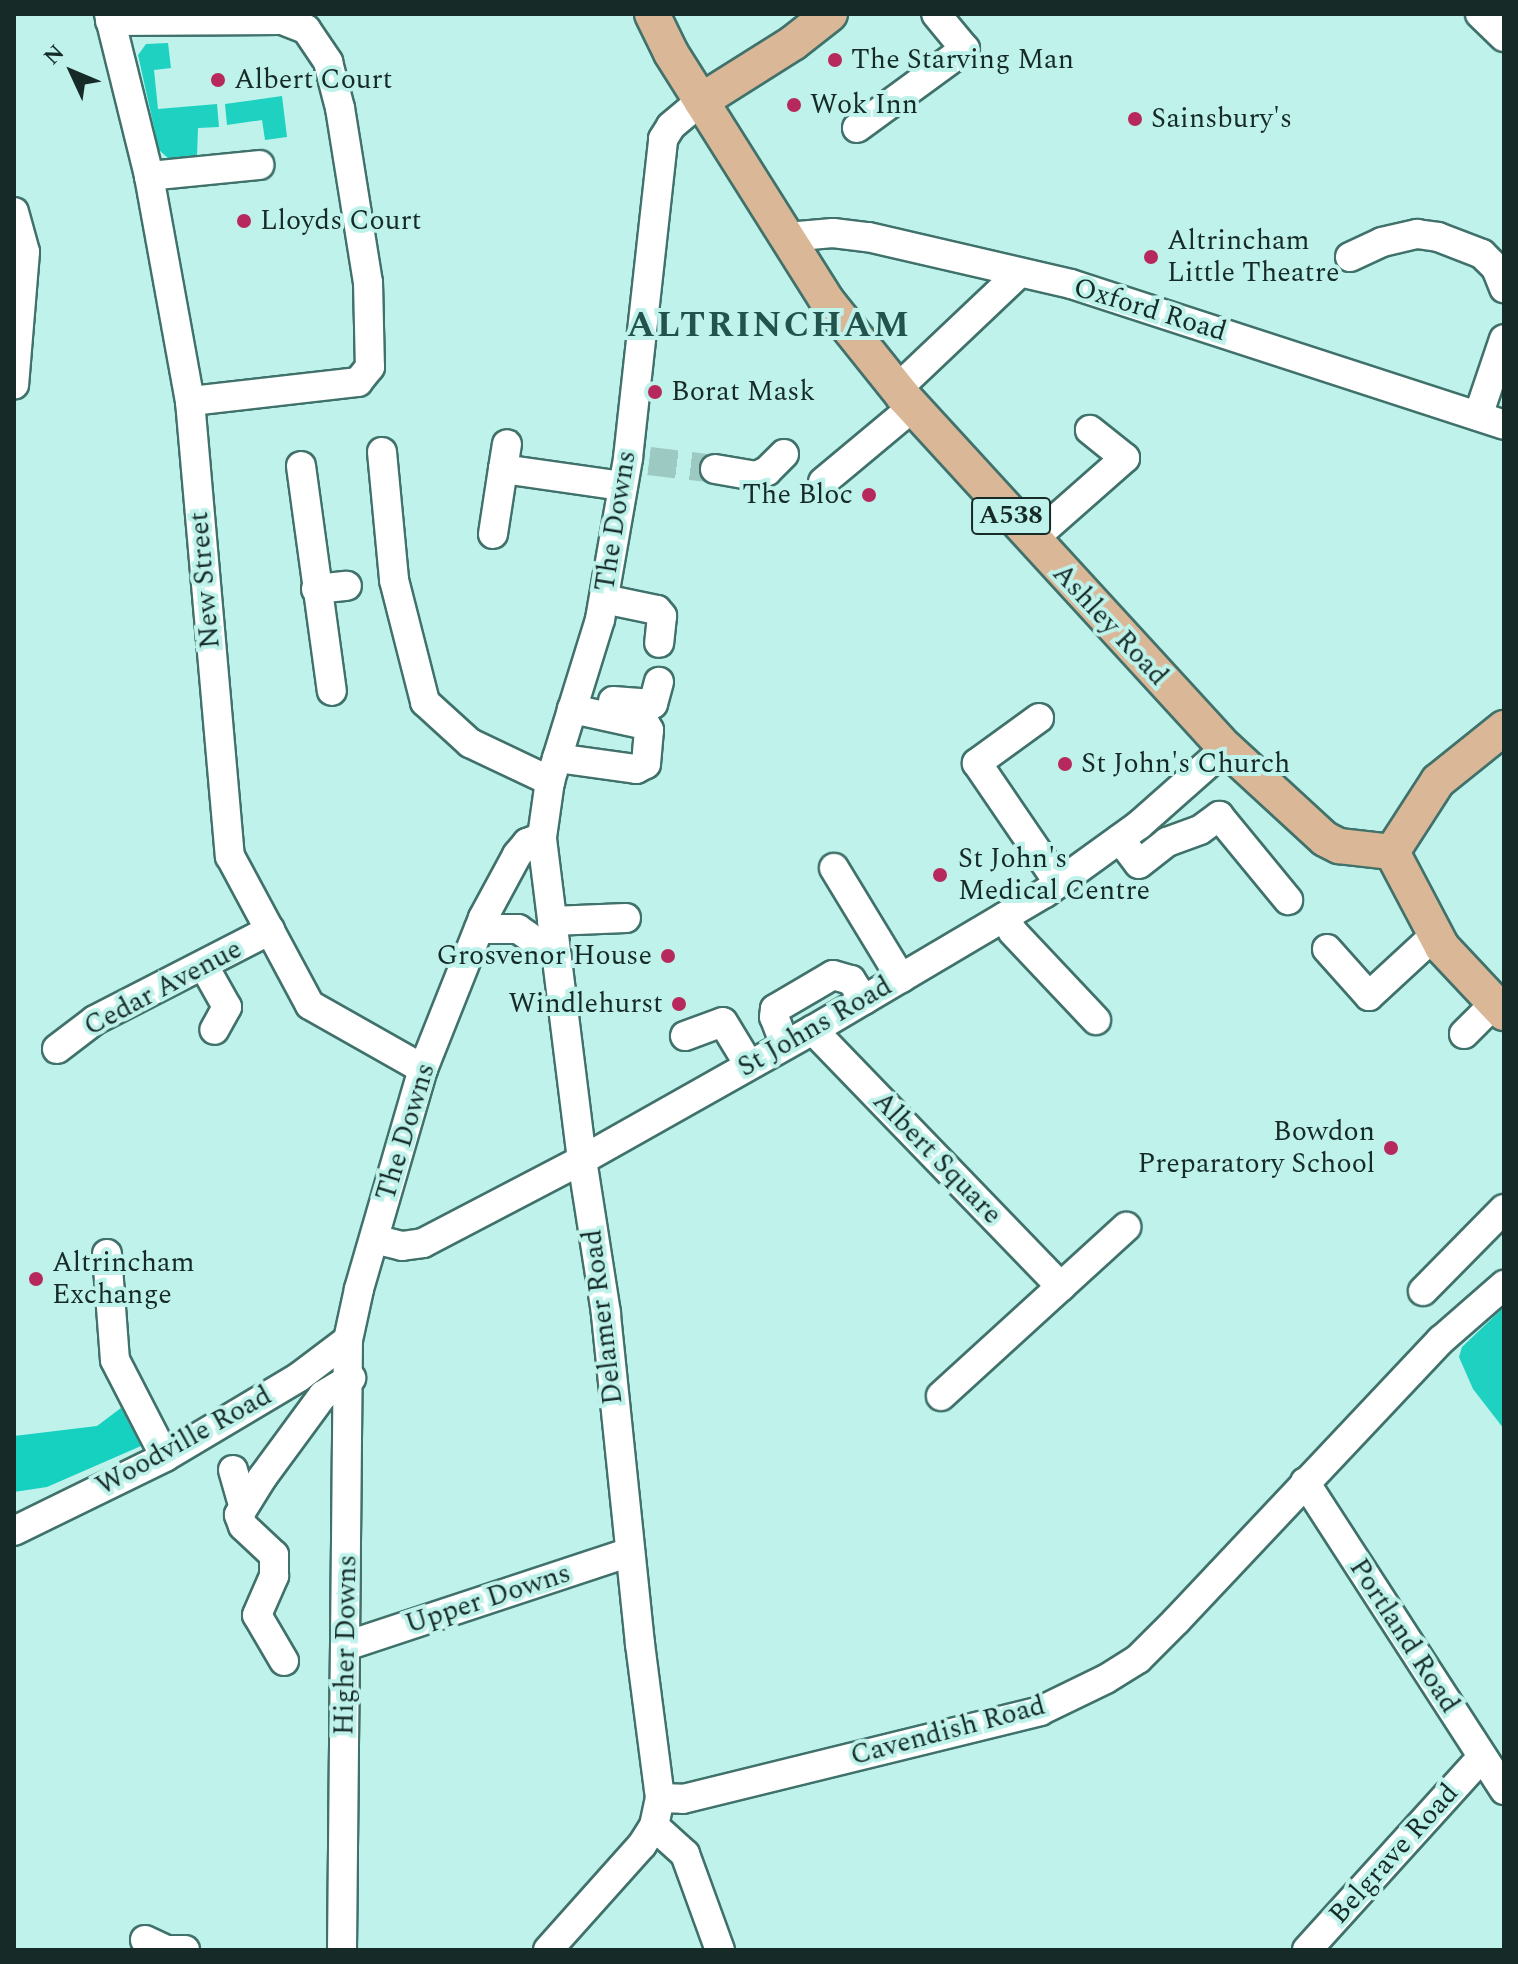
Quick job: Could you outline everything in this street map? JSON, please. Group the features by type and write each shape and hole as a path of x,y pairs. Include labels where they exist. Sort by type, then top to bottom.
{"main road":[{"name":"Ashley Road","path":"652,14 666,45 827,301 904,398 1226,748 1325,839 1339,846 1392,852"},
{"path":"701,101 793,43 830,14"},
{"path":"1499,1008 1434,936 1392,852 1438,781 1504,728"}],"street":[{"path":"857,128 965,49 936,14"},
{"path":"1480,14 1504,37"},
{"path":"110,17 282,20 306,29 318,42 340,108 368,282 370,367 358,382 190,401"},
{"name":"New Street","path":"110,17 149,176 190,401 230,856 310,1005 423,1069"},
{"name":"The Downs","path":"348,1340 423,1069 479,929 517,855 527,843 542,837 554,770 604,599 623,486 639,460 663,139 671,126 701,101"},
{"path":"149,176 259,165"},
{"path":"14,212 25,252 19,284 14,385"},
{"name":"Oxford Road","path":"787,237 833,233 868,237 1134,302 1491,420"},
{"path":"1350,257 1382,242 1417,234 1438,237 1482,254 1496,268 1504,288"},
{"path":"823,482 1018,274"},
{"path":"1491,420 1504,339"},
{"path":"859,435 904,398"},
{"path":"1032,540 1125,458 1090,430"},
{"path":"382,452 394,580 425,702 470,743 554,770 636,769 646,764 649,730 646,725 574,702"},
{"path":"715,469 756,476 767,471 784,454"},
{"path":"493,534 505,457 623,486"},
{"path":"301,466 332,691"},
{"path":"316,589 347,586"},
{"path":"604,599 657,610 662,616 659,643"},
{"path":"574,702 648,706 657,698 659,682"},
{"path":"1039,718 977,763 1059,883"},
{"name":"St Johns Road","path":"374,1239 402,1246 423,1243 582,1160 813,1030 1059,883 1180,792 1226,748"},
{"path":"1120,839 1139,864 1167,842 1200,830 1219,816 1288,900"},
{"name":"Delamer Road","path":"542,837 582,1160 606,1313 630,1552 660,1798"},
{"path":"834,868 901,978"},
{"path":"1004,917 1013,932 1096,1020"},
{"path":"552,921 626,918"},
{"path":"479,929 518,929 557,956"},
{"name":"Cedar Avenue","path":"57,1049 95,1020 270,930"},
{"path":"1327,949 1369,996 1434,936"},
{"path":"204,966 227,1007 214,1030"},
{"path":"785,1045 774,1017 775,1009 833,975 851,980 864,1000"},
{"path":"1464,1034 1499,1008"},
{"path":"685,1036 723,1022 749,1065"},
{"name":"Albert Square","path":"813,1030 1061,1287"},
{"path":"1423,1291 1504,1209"},
{"path":"941,1396 1126,1227"},
{"path":"107,1254 115,1360 165,1457"},
{"name":"Cavendish Road","path":"660,1798 683,1799 1040,1711 1106,1679 1138,1659 1441,1340 1504,1285"},
{"name":"Higher Downs","path":"342,1950 351,1378 348,1340"},
{"name":"Woodville Road","path":"14,1531 165,1457 299,1377 348,1340"},
{"path":"284,1661 257,1615 271,1585 276,1564 269,1547 243,1526 239,1515 243,1505 323,1395 351,1378"},
{"path":"233,1470 243,1505"},
{"name":"Portland Road","path":"1305,1482 1504,1790"},
{"name":"Upper Downs","path":"346,1646 630,1552"},
{"name":"Belgrave Road","path":"1307,1950 1481,1758"},
{"path":"548,1950 642,1845 654,1826 660,1798"},
{"path":"654,1826 685,1854 720,1950"},
{"path":"145,1940 166,1950 185,1950"}],"green space":[{"path":"168,43 171,68 154,70 158,109 217,104 219,127 198,128 197,156 169,159 159,150 138,55 146,44"},
{"path":"282,96 287,137 265,140 262,120 227,125 225,104"},
{"path":"1504,1307 1504,1429 1473,1389 1459,1357 1462,1347"}],"shaded area":[{"path":"121,1408 141,1446 47,1487 14,1492 14,1436 97,1426"}],"tunnel":[{"path":"649,461 715,469"}],"place":[{"name":"The Starving Man","path":"835,60"},
{"name":"Albert Court","path":"218,80"},
{"name":"Wok Inn","path":"794,105"},
{"name":"Sainsbury's","path":"1135,119"},
{"name":"Lloyds Court","path":"244,221"},
{"name":"Altrincham Little Theatre","path":"1151,257"},
{"name":"Borat Mask","path":"655,392"},
{"name":"The Bloc","path":"869,495"},
{"name":"St John's Church","path":"1065,764"},
{"name":"St John's Medical Centre","path":"940,875"},
{"name":"Grosvenor House","path":"668,956"},
{"name":"Windlehurst","path":"679,1004"},
{"name":"Bowdon Preparatory School","path":"1391,1148"},
{"name":"Altrincham Exchange","path":"36,1279"}],"district":[{"name":"ALTRINCHAM","path":"769,326"}]}
